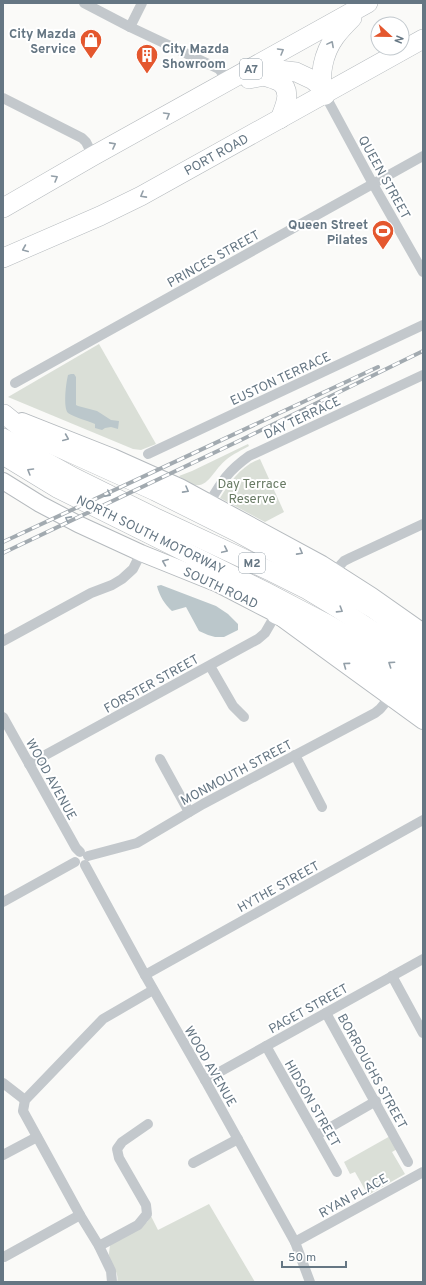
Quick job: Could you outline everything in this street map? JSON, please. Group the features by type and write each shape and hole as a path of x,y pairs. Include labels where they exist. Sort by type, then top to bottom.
{"highway":[{"name":"A7","path":"3,208 294,43 367,4"},
{"path":"325,95 322,88 322,76 324,59 328,48 337,34 367,4"},
{"name":"PORT ROAD","path":"3,258 126,204 325,95 423,39"},
{"path":"234,78 249,80 264,76 272,71 279,70 300,73 317,83 325,95"},
{"path":"264,76 279,82 286,91 287,100 280,119"},
{"path":"4,413 20,427 49,443 155,491 237,532 360,601 423,645"},
{"name":"NORTH SOUTH MOTORWAY","path":"3,438 66,473 154,517 306,589 344,612 423,665"},
{"name":"NORTH SOUTH MOTORWAY","path":"3,455 57,488 327,624 364,645 423,686"},
{"path":"276,614 310,628 389,678 423,704"}],"main road":[{"path":"4,413 113,456 180,487 334,572 372,596 423,632"},
{"name":"SOUTH ROAD","path":"3,481 40,504 78,524 141,553 218,584 276,614 423,721"}],"street":[{"path":"84,3 130,27 219,69 234,78"},
{"path":"130,27 142,3"},
{"name":"QUEEN STREET","path":"325,95 372,184 423,272"},
{"path":"3,98 83,138 93,156"},
{"name":"PRINCES STREET","path":"16,383 423,156"},
{"name":"EUSTON TERRACE","path":"148,454 423,325"},
{"name":"DAY TERRACE","path":"209,503 225,477 249,456 423,374"},
{"path":"334,572 344,561 423,524"},
{"path":"3,641 91,593 112,585 122,579 132,569 141,553"},
{"name":"FORSTER STREET","path":"29,764 258,639 265,633 276,614"},
{"path":"210,666 233,706 244,717"},
{"name":"MONMOUTH STREET","path":"84,858 137,843 189,812 375,713 390,697"},
{"name":"WOOD AVENUE","path":"3,717 76,848 84,858 153,990 295,1242 310,1282"},
{"path":"294,756 322,807"},
{"path":"160,759 189,812"},
{"name":"HYTHE STREET","path":"145,975 423,820"},
{"path":"3,902 75,862 76,855 84,858"},
{"name":"PAGET STREET","path":"205,1080 423,959"},
{"path":"392,976 423,1033"},
{"path":"112,1282 112,1271 99,1246 80,1215 23,1111 26,1100 103,1019 153,990"},
{"name":"BORROUGHS STREET","path":"326,1013 376,1101 408,1162"},
{"name":"HIDSON STREET","path":"266,1046 337,1172"},
{"path":"3,1083 26,1100"},
{"path":"317,1135 376,1101"},
{"path":"99,1246 138,1225 147,1214 146,1205 118,1158 117,1149 122,1142 148,1124"},
{"path":"3,1155 37,1137"},
{"path":"193,1163 238,1139"},
{"name":"RYAN PLACE","path":"295,1242 423,1172"},
{"path":"4,1257 80,1215"}],"green space":[{"path":"99,344 156,444 141,450 133,449 8,397"},
{"path":"248,444 249,446 227,459 207,481 202,484 196,485 179,476 192,471"},
{"name":"Day Terrace Reserve","path":"260,459 284,512 265,522 220,498 242,470"},
{"path":"392,1135 399,1148 392,1152 405,1174 368,1195 355,1172 350,1174 344,1162"},
{"path":"209,1204 255,1282 117,1282 118,1278 109,1257 110,1244 147,1222 151,1216 158,1230"}],"shaded area":[{"path":"74,374 76,377 76,405 97,411 111,420 119,421 118,429 111,427 102,430 95,428 95,424 68,413 66,410 65,400 68,375"},
{"path":"161,585 216,606 228,614 238,624 238,630 224,637 215,637 199,631 186,607 172,611 167,606 157,586"}],"railway":[{"path":"3,553 243,439 423,351"},
{"path":"3,542 378,367"}],"place":[{"name":"City Mazda Service","path":"91,60"},
{"name":"City Mazda Showroom","path":"147,74"},
{"name":"Queen Street Pilates","path":"383,250"}]}
